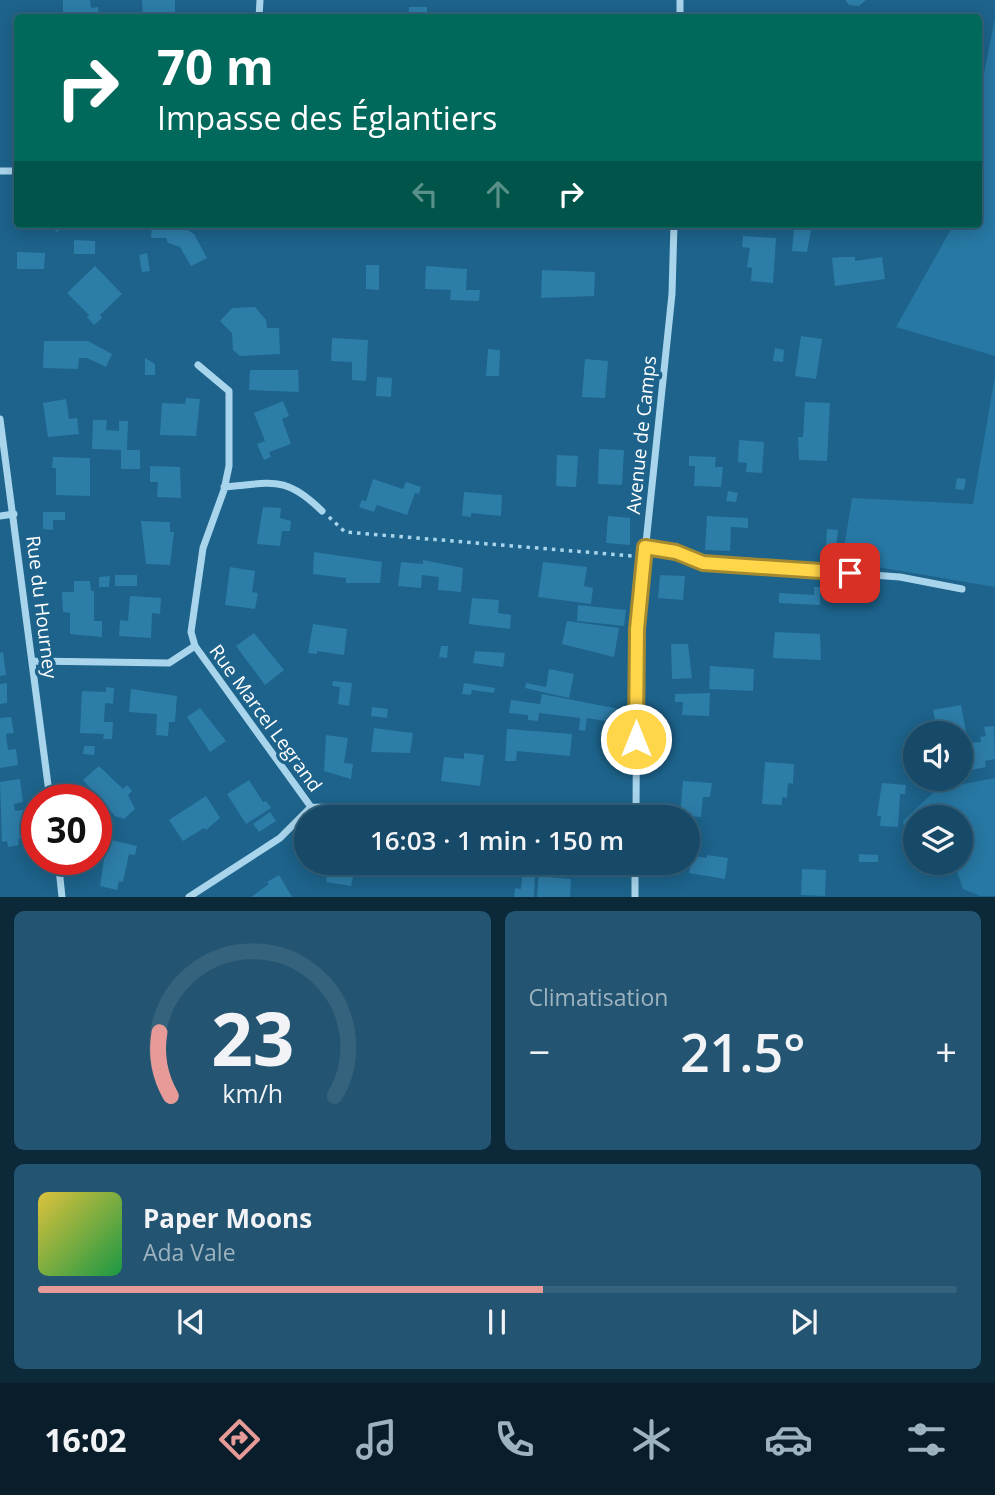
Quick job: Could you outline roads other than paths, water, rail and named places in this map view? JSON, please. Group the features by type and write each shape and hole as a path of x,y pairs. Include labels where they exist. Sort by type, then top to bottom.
{"street":[{"name":"Avenue de Camps","path":"636,805 637,629 672,294 674,228"},
{"name":"Rue Marcel Legrand","path":"198,365 229,391 229,466 203,548 191,632 195,646 310,805"},
{"name":"Rue du Hourney","path":"0,419 48,784"},
{"path":"224,487 278,482 300,490 323,511"},
{"path":"0,516 14,514"},
{"path":"645,547 676,552 703,563 900,578 962,589"},
{"name":"Rue Marcel Legrand","path":"33,661 169,663 195,646"},
{"path":"189,897 280,838 294,824"},
{"path":"60,875 62,897"},
{"path":"635,875 635,897"}]}
